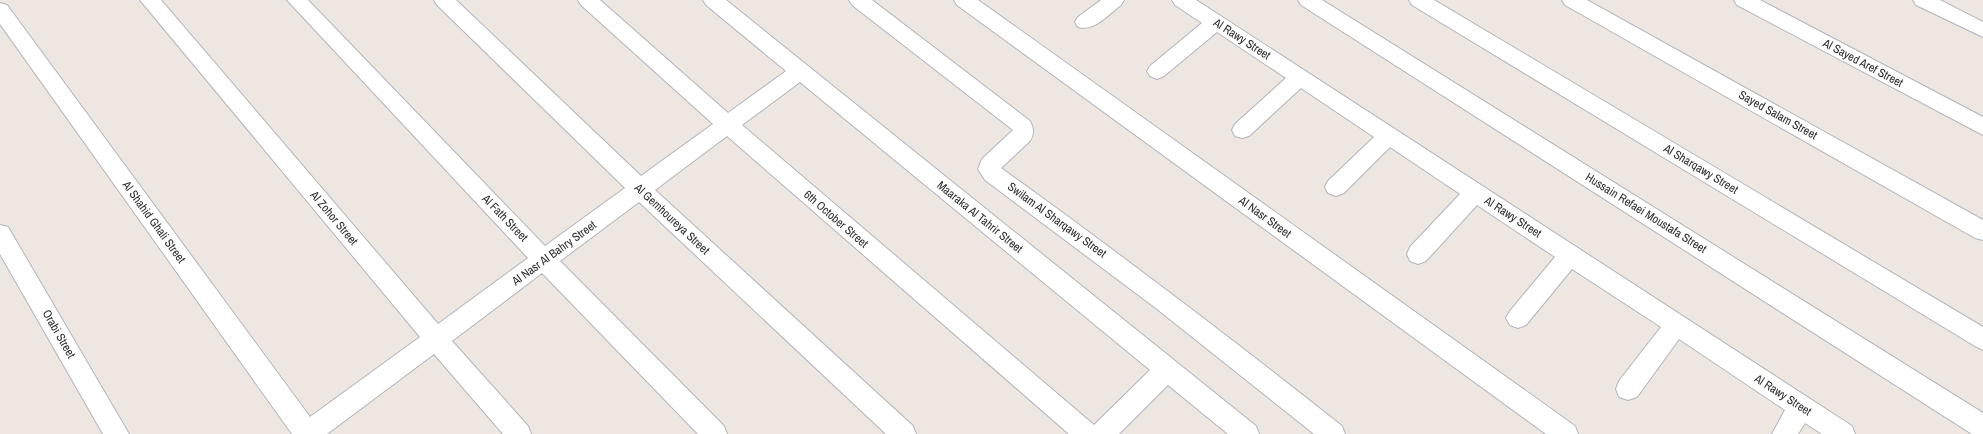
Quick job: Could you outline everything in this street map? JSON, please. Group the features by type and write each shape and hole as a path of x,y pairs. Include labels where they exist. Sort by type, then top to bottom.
{"street":[{"name":"Al Zohor Street","path":"150,0 437,340 519,434"},
{"name":"Al Fath Street","path":"297,0 544,260 715,434"},
{"name":"Al Gemhoureya Street","path":"444,0 640,189 904,434"},
{"name":"6th October Street","path":"588,0 728,125 1087,434"},
{"name":"Maaraka Al Tahrir Street","path":"713,0 1168,368 1247,434"},
{"name":"Swilam Al Sharqawy Street","path":"859,0 1023,127 1023,135 991,164 989,169 993,174 1098,249 1212,336 1333,434"},
{"name":"Al Nasr Street","path":"964,0 1566,434"},
{"path":"1085,22 1114,0"},
{"name":"Al Rawy Street","path":"1182,0 1843,434"},
{"name":"Hussain Refaei Moustafa Street","path":"1308,0 1983,426"},
{"name":"Al Sharqawy Street","path":"1419,0 1983,339"},
{"name":"Sayed Salam Street","path":"1572,0 1983,231"},
{"name":"Al Sayed Aref Street","path":"1744,0 1983,127"},
{"path":"1923,0 1983,30"},
{"name":"Al Shahid Ghali Street","path":"0,10 307,434"},
{"path":"1157,71 1216,22"},
{"name":"Al Nasr Al Bahry Street","path":"307,434 437,340 800,71"},
{"path":"1242,130 1300,77"},
{"path":"1336,186 1388,136"},
{"path":"1418,254 1475,192"},
{"name":"Orabi Street","path":"0,234 117,434"},
{"path":"1518,318 1570,255"},
{"path":"1628,389 1676,324"},
{"path":"1102,434 1168,368"},
{"path":"1784,434 1801,407"}]}
